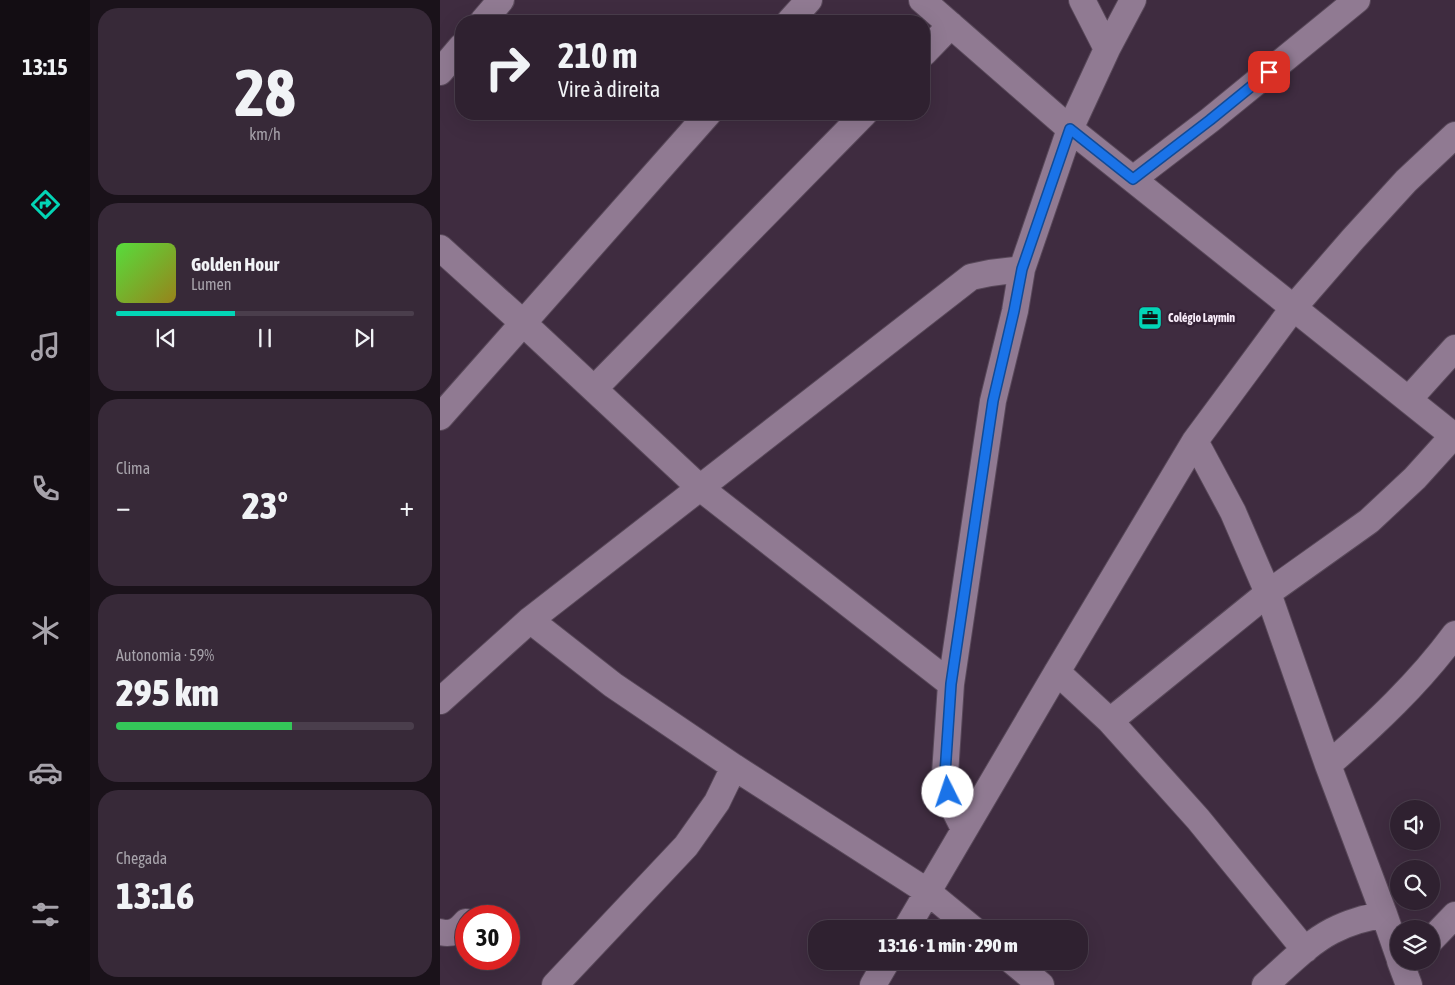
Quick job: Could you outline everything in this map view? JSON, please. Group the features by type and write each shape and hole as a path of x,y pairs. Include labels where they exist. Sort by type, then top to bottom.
{"street":[{"path":"488,15 501,0"},
{"path":"795,15 809,0"},
{"path":"922,0 1070,129 1454,436 1415,478 1369,521 1268,593 1110,721"},
{"path":"1082,0 1107,49"},
{"path":"964,829 952,806 945,774 951,684 993,401 1022,269 1070,129 1107,49 1133,0"},
{"path":"1133,179 1210,120 1357,0"},
{"path":"930,47 951,25"},
{"path":"440,72 455,54"},
{"path":"440,417 522,322 703,120"},
{"path":"594,389 858,120"},
{"path":"911,920 1056,672 1195,441 1294,307 1406,180 1455,135"},
{"path":"440,248 699,487 951,684"},
{"path":"440,701 530,620 699,487 971,278 990,273 1022,269"},
{"path":"1409,399 1455,348"},
{"path":"1195,441 1233,512 1268,593 1328,765 1390,929"},
{"path":"530,620 613,685 734,767 928,892 962,920"},
{"path":"1328,765 1382,717 1419,678 1455,634"},
{"path":"1056,672 1110,721 1198,819 1305,950"},
{"path":"555,985 686,846 717,802 734,767"},
{"path":"1265,985 1305,950 1331,931 1359,920 1384,914"},
{"path":"1440,931 1455,915"},
{"path":"440,932 452,934 455,932"},
{"path":"873,985 882,970"},
{"path":"1023,970 1041,985"}],"place":[{"name":"Colégio Laymin","path":"1150,318"}],"route":[{"path":"948,792 945,774 951,684 993,401 1022,269 1070,129 1133,179 1269,72"}]}
